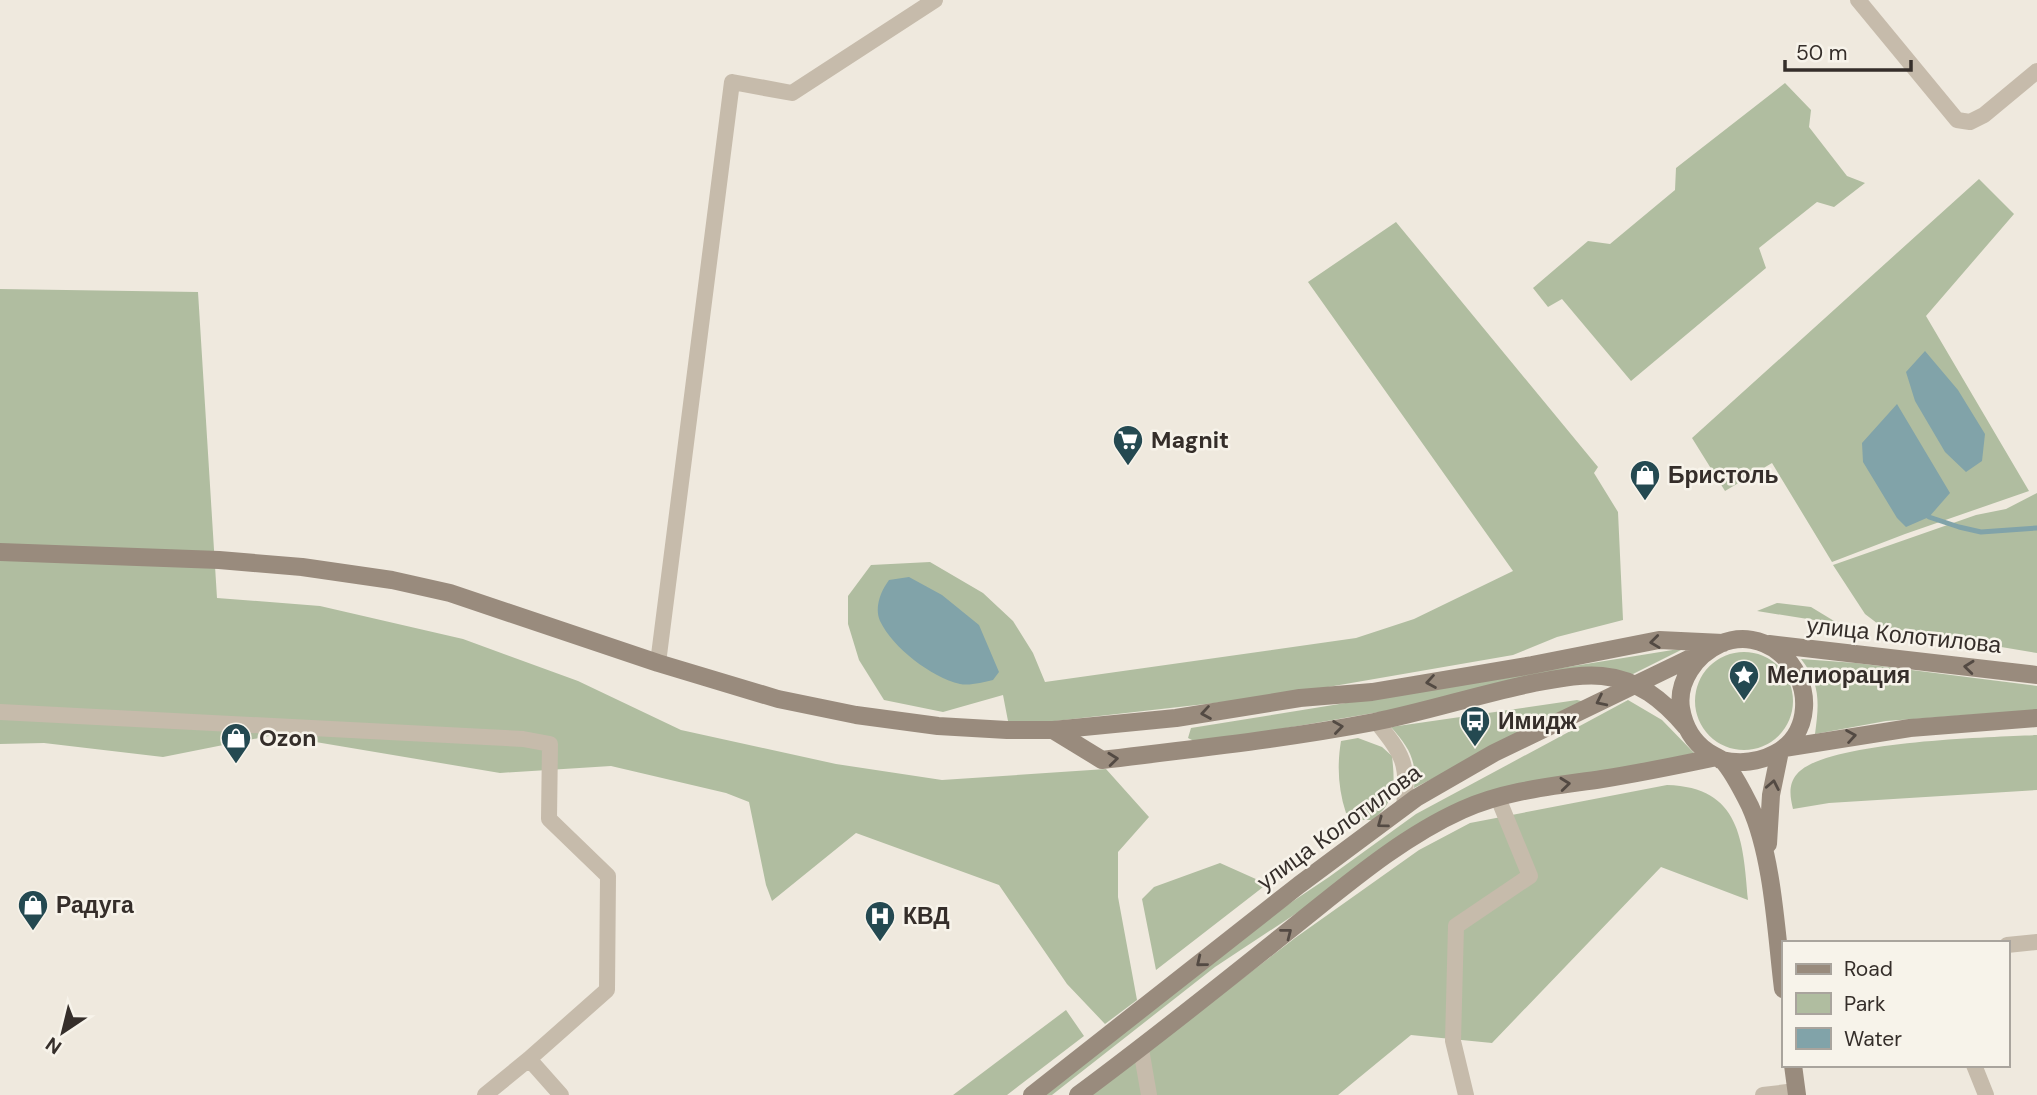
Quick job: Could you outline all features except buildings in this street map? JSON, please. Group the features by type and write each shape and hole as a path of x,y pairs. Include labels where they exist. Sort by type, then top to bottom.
{"main road":[{"path":"0,552 219,560 302,567 392,580 450,593 658,663 778,699 856,715 938,726 1053,730 1176,718 1300,698 1373,692 1659,640 1715,647"},
{"name":"улица Колотилова","path":"1032,1095 1299,885 1404,807 1494,753 1715,647 1745,639 1766,644 2037,675"},
{"name":"улица Колотилова","path":"1766,644 1784,655 1797,671 1804,691 1804,712 1797,732 1782,749 1771,795 1767,868"},
{"path":"1686,727 1681,706 1683,685 1692,666 1715,647"},
{"path":"1053,730 1102,760 1376,721 1501,690 1574,676 1603,676 1635,684 1671,709 1695,741 1707,752 1738,763 1754,762 1782,749 1910,728 2037,718"},
{"path":"1078,1095 1141,1049 1338,892 1428,828 1464,809 1552,785 1719,758"},
{"path":"1719,758 1749,803 1758,826 1767,868 1782,981"},
{"path":"1793,1067 1797,1093"}],"street":[{"path":"658,663 732,82 792,93 935,0"},
{"path":"1858,0 1957,120 1970,122 1984,115 2037,71"},
{"path":"0,712 523,739 550,744 549,819 608,876 607,990 485,1095"},
{"path":"1376,721 1403,758 1407,780 1404,807"},
{"path":"1466,1095 1453,1041 1456,926 1530,876 1498,798"},
{"path":"2009,944 2037,942"},
{"path":"1141,1049 1149,1095"},
{"path":"530,1059 561,1095"},
{"path":"1975,1067 1986,1095"},
{"path":"1763,1095 1797,1093"}],"green space":[{"path":"1785,83 1811,110 1809,127 1847,176 1865,183 1834,207 1817,202 1759,248 1766,268 1631,381 1562,299 1548,307 1533,288 1588,241 1610,244 1675,190 1676,168"},
{"path":"1979,179 2014,214 1926,316 2029,491 1832,562 1772,463 1725,491 1692,438"},
{"path":"1396,222 1598,467 1594,473 1618,512 1623,620 1557,637 1513,655 1276,696 1046,722 1008,721 1003,695 943,712 884,700 859,660 848,624 848,596 871,565 930,562 983,593 1013,621 1033,653 1045,682 1356,638 1414,619 1513,571 1308,282"},
{"path":"0,289 198,292 217,598 320,606 463,639 578,681 681,730 836,764 942,780 1106,769 1149,817 1118,852 1118,897 1137,1000 1105,1024 1067,984 999,885 856,833 772,901 766,885 749,802 726,793 611,766 500,773 274,735 163,757 44,743 0,744"},
{"path":"2037,493 2037,653 1882,627 1865,614 1833,565 1976,515 2006,509"},
{"path":"1777,603 1811,607 1839,624 1757,611"},
{"path":"1685,648 1627,677 1432,703 1198,743 1188,738 1191,728"},
{"path":"1744,652 1763,656 1778,667 1789,682 1793,701 1789,720 1778,735 1763,746 1744,750 1725,746 1710,735 1699,720 1695,701 1699,682 1710,667 1725,656"},
{"path":"1801,659 1856,663 2037,686 2037,710 1886,721 1815,734 1817,695 1808,668"},
{"path":"1577,700 1585,702 1414,788 1413,761 1403,741 1391,727"},
{"path":"1628,700 1662,720 1698,757 1494,790 1333,889 1215,967 1052,1095 1039,1095 1244,934 1416,814"},
{"path":"2037,735 2037,790 1829,803 1793,809 1791,786 1797,774 1813,763 1839,754 1910,743"},
{"path":"1358,738 1382,747 1392,756 1394,775 1390,799 1373,820 1362,820 1346,813 1341,795 1341,741"},
{"path":"1667,785 1692,788 1710,796 1724,807 1740,838 1748,900 1661,867 1492,1043 1411,1035 1338,1095 1091,1095 1295,938 1419,850 1470,823"},
{"path":"1220,863 1267,884 1156,970 1142,899 1154,887"},
{"path":"1066,1010 1084,1036 1007,1095 953,1095"}],"water":[{"path":"1925,351 1958,390 1985,434 1982,461 1966,472 1945,452 1915,401 1906,372"},
{"path":"1897,404 1950,493 1929,517 1906,527 1897,518 1863,462 1862,443"},
{"path":"909,577 942,595 979,625 999,672 993,680 960,684 949,680 925,668 894,641 878,616 879,599 889,580"}],"waterway":[{"path":"1929,517 1981,532 2037,528"}],"place":[{"name":"Magnit","path":"1128,467"},
{"name":"Бристоль","path":"1645,502"},
{"name":"Мелиорация","path":"1744,702"},
{"name":"Имидж","path":"1475,748"},
{"name":"Ozon","path":"236,765"},
{"name":"Радуга","path":"33,932"},
{"name":"КВД","path":"880,943"}]}
